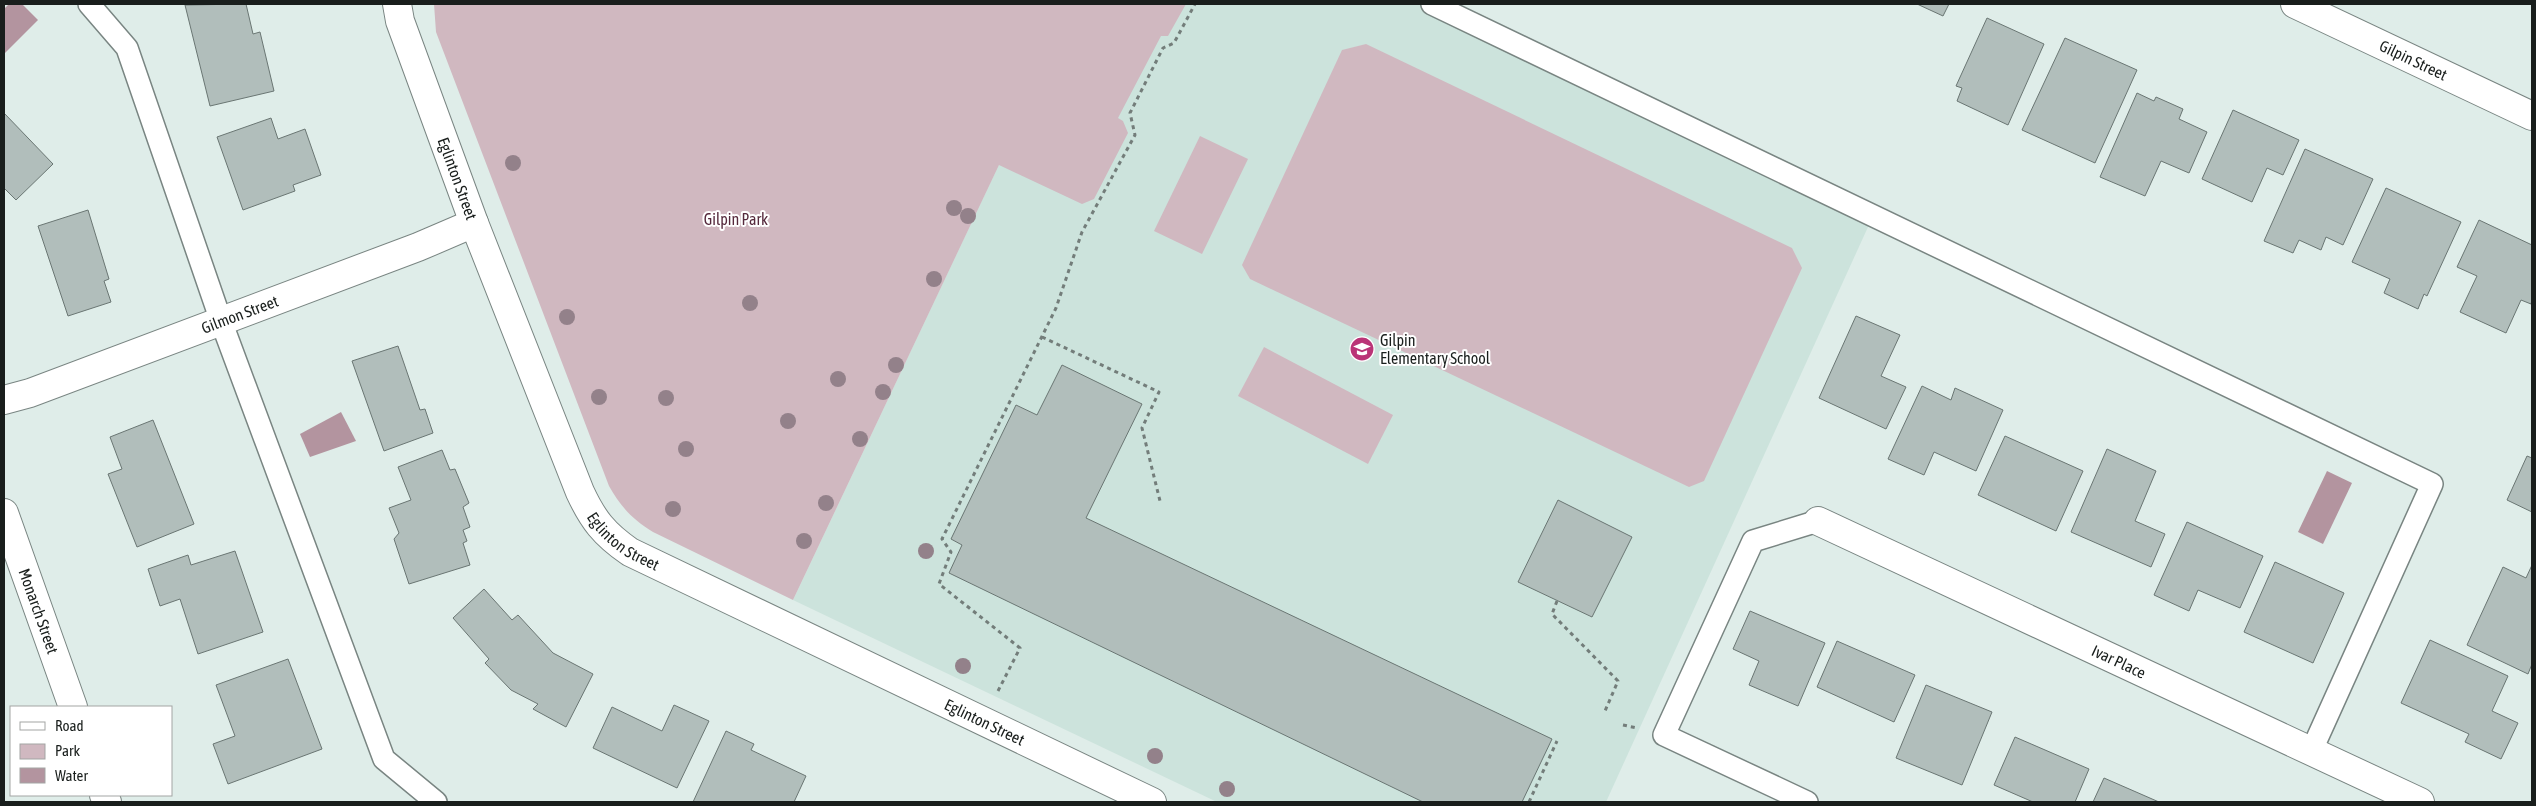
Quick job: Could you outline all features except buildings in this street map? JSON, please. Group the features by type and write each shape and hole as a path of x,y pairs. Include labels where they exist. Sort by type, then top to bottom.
{"street":[{"name":"Eglinton Street","path":"397,4 400,22 474,223 580,492 596,524 614,541 638,556 1152,802"},
{"name":"Gilpin Street","path":"2295,4 2532,116"},
{"name":"Gilmon Street","path":"4,400 30,393 418,247 474,223"},
{"name":"Monarch Street","path":"4,513 73,706"},
{"name":"Ivar Place","path":"1818,521 2420,802"}],"lane":[{"path":"89,4 127,48 221,321 384,759 436,802"},
{"path":"1432,4 2432,484 2311,752"},
{"path":"1807,802 1664,735 1753,541 1818,521"}],"path":[{"path":"998,691 1020,648 939,584 951,552 942,539 1056,308 1082,232 1135,135 1130,113 1163,48 1174,43 1195,4"},
{"path":"1042,337 1159,392 1142,428 1160,500"},
{"path":"1557,601 1552,614 1618,681 1605,711"},
{"path":"1529,802 1557,741"}],"shaded area":[{"name":"Gilpin Elementary School","path":"1075,4 1432,4 1873,216 1606,802 1217,802 793,600"}],"green space":[{"name":"Gilpin Park","path":"434,4 1186,4 1168,36 1161,36 1118,118 1123,121 1128,133 1094,199 1082,204 999,165 793,600 653,532 639,523 622,506 613,493 436,32"},
{"path":"1366,44 1792,248 1802,268 1704,481 1689,487 1250,279 1242,265 1342,50"},
{"path":"1200,136 1248,159 1202,254 1154,231"},
{"path":"1264,347 1393,415 1368,464 1238,396"}],"water":[{"path":"9,4 22,4 38,20 4,54 4,9"},
{"path":"341,412 356,441 310,457 300,434"},
{"path":"2327,471 2352,483 2323,544 2298,532"}],"place":[{"name":"Gilpin Elementary School","path":"1362,349"}]}
